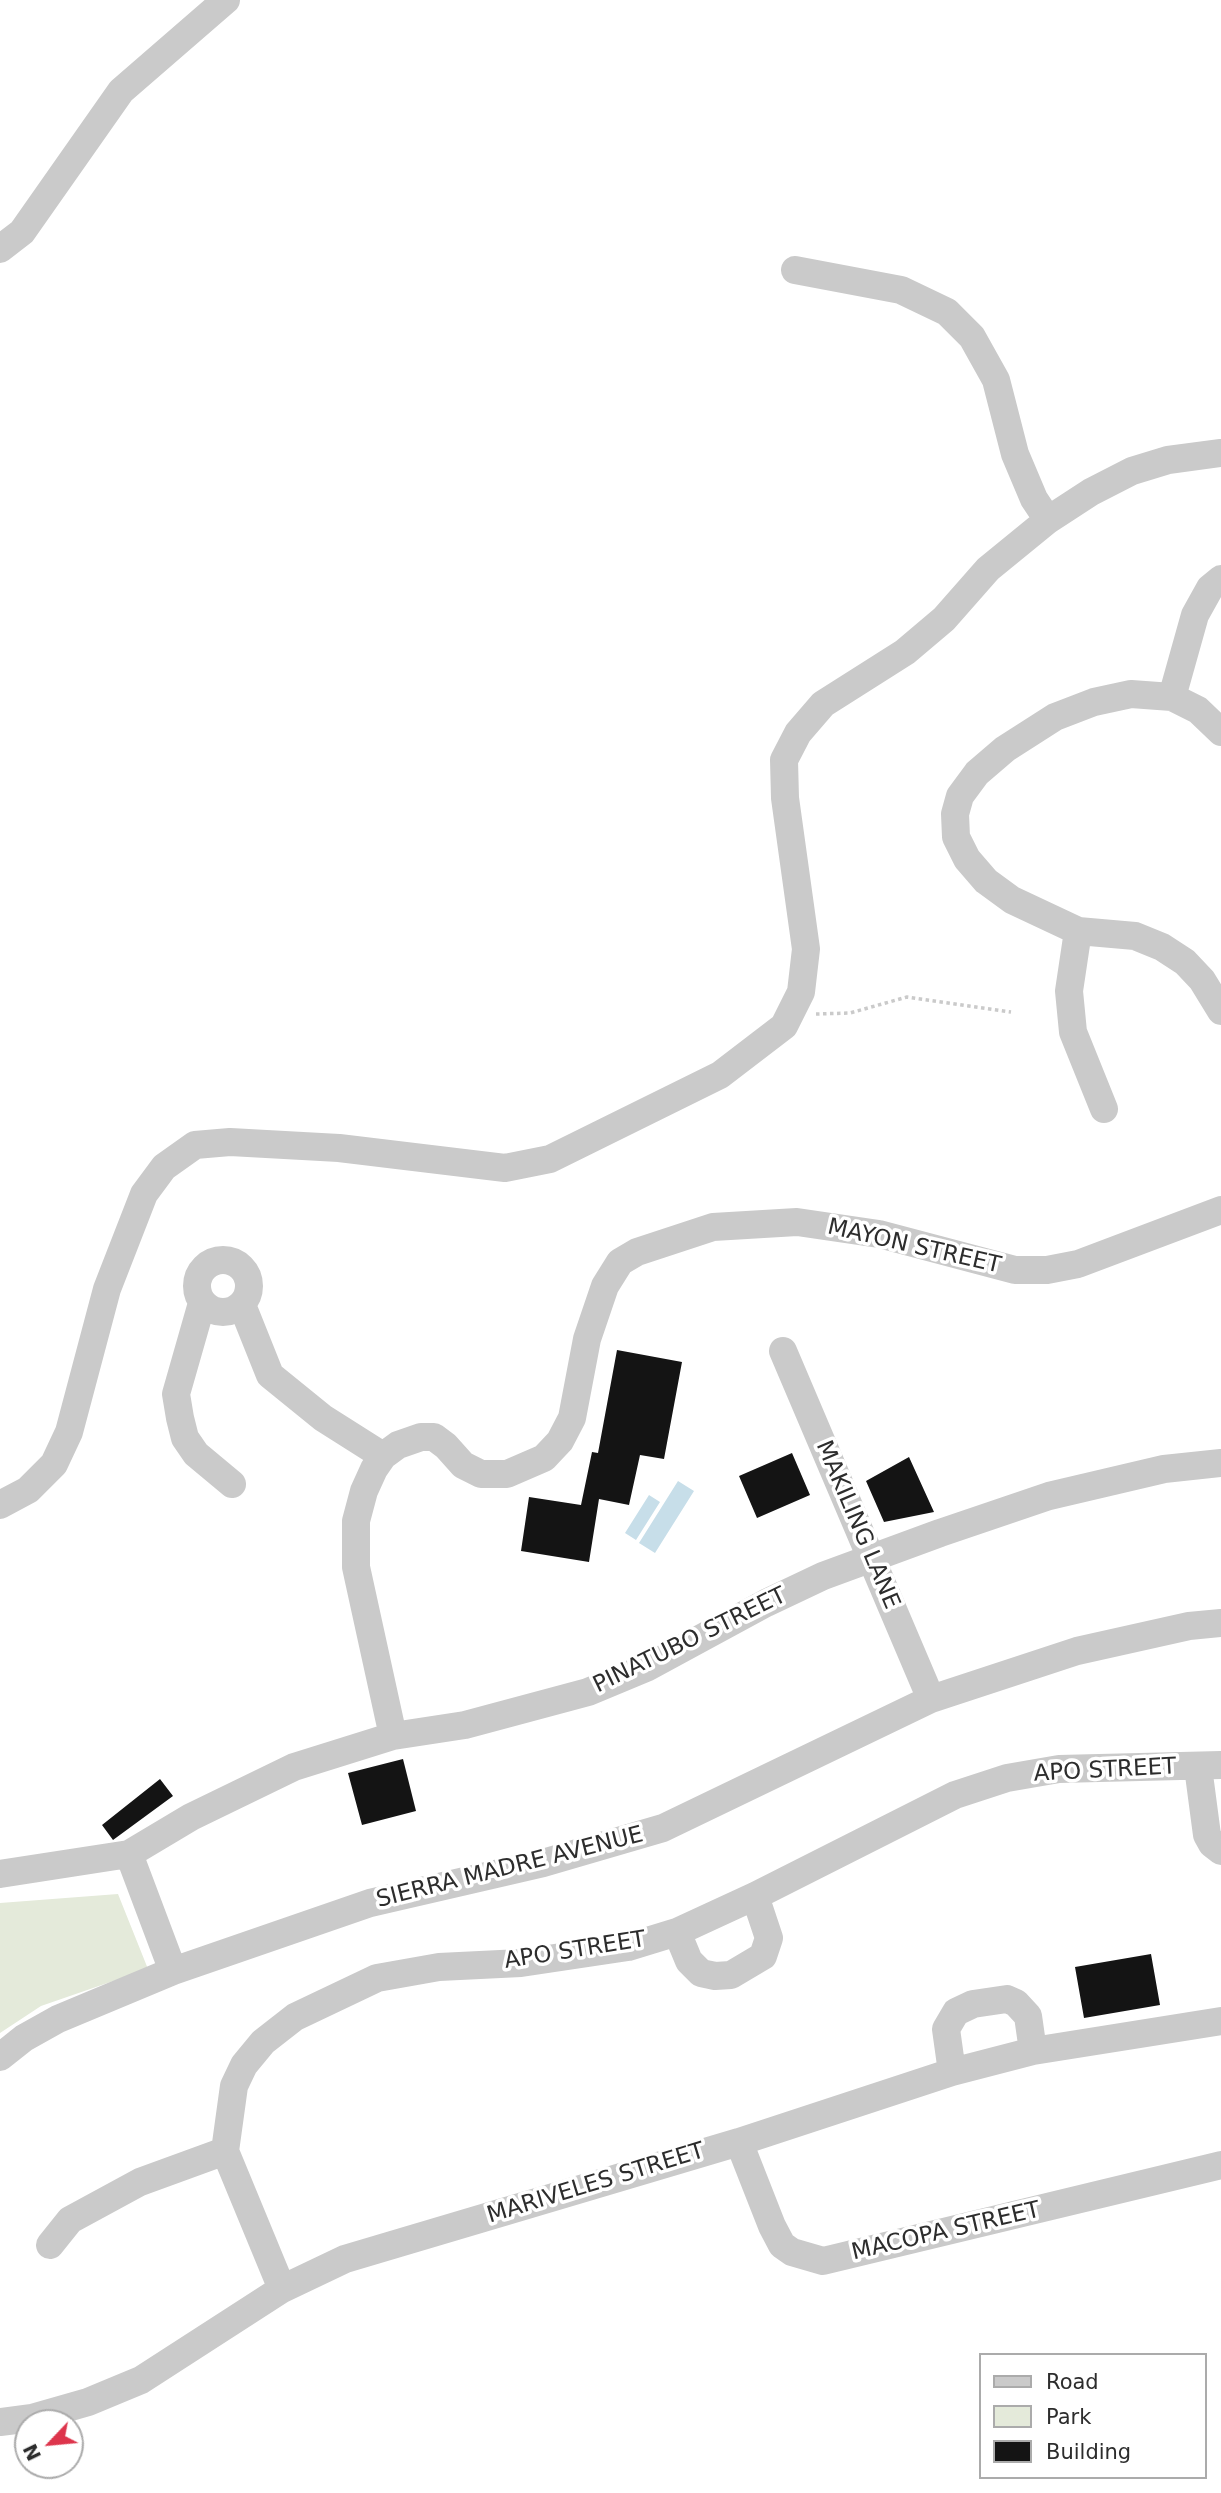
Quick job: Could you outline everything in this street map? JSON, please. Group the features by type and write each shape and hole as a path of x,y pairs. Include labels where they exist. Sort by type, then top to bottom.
{"street":[{"path":"0,249 22,233 121,91 226,0"},
{"path":"795,270 901,290 947,312 972,337 996,380 1015,454 1034,499 1048,520"},
{"path":"0,1505 28,1490 54,1464 68,1432 107,1289 144,1194 164,1167 195,1145 230,1142 340,1148 505,1168 550,1159 720,1075 784,1026 793,1010 804,976 806,949 785,798 784,760 798,733 823,704 905,652 944,619 988,569 1048,520 1091,492 1132,471 1168,460 1221,453"},
{"path":"1172,697 1195,615 1210,588 1221,579"},
{"path":"1221,732 1198,710 1172,697 1131,694 1094,702 1055,717 1005,749 977,773 960,796 956,814 956,837 967,859 986,881 1040,916 1078,931 1135,936 1163,947 1185,962 1202,980 1221,1011"},
{"path":"1078,931 1069,991 1073,1032 1104,1109"},
{"name":"MAYON STREET","path":"383,1456 398,1445 421,1437 434,1437 472,1472 481,1474 506,1474 544,1458 560,1441 572,1418 587,1339 605,1286 620,1262 637,1252 679,1236 713,1227 797,1222 879,1234 1015,1270 1047,1270 1078,1264 1221,1210"},
{"path":"202,1303 217,1312 235,1310 242,1305 250,1288 249,1279 238,1264 219,1259 210,1262 198,1276 196,1286 202,1303 176,1394 185,1438 196,1454 232,1484"},
{"path":"242,1305 270,1375 323,1418 383,1456 363,1491 356,1521 356,1567 393,1735"},
{"name":"MAKILING LANE","path":"783,1351 931,1699"},
{"name":"PINATUBO STREET","path":"129,1854 191,1818 294,1767 393,1735 465,1725 588,1692 648,1667 789,1592 872,1558 1049,1496 1164,1469 1221,1463"},
{"name":"SIERRA MADRE AVENUE","path":"0,2057 23,2038 58,2019 173,1971 370,1903 543,1863 663,1828 931,1699 1076,1651 1189,1626 1221,1623"},
{"path":"1210,1766 1207,1835 1212,1844 1221,1850"},
{"name":"APO STREET","path":"282,2288 225,2151 233,2085 244,2065 263,2042 295,2017 377,1978 439,1967 522,1963 628,1947 677,1931 755,1896 955,1795 1007,1778 1059,1769 1210,1766"},
{"path":"0,1874 129,1854 173,1971"},
{"path":"677,1931 689,1961 701,1973 731,1975 763,1956 769,1938 755,1896"},
{"path":"952,2071 946,2029 956,2012 973,2004 1007,1999 1023,2008 1028,2016 1033,2051"},
{"name":"MARIVELES STREET","path":"0,2422 32,2418 88,2402 141,2380 282,2288 345,2259 739,2142 952,2071 1033,2051 1221,2021"},
{"name":"MACOPA STREET","path":"739,2142 782,2245 792,2252 823,2261 1221,2165"},
{"path":"50,2245 69,2220 139,2182 225,2151"}],"path":[{"path":"793,1010 819,1015 850,1013 907,997 1011,1012"}],"green space":[{"path":"118,1894 148,1969 41,2006 0,2033 0,1903"}],"water":[{"path":"678,1481 694,1491 655,1553 639,1543"},
{"path":"649,1495 660,1502 636,1540 625,1533"}],"building":[{"path":"617,1350 682,1362 664,1459 640,1455 629,1505 599,1499 589,1562 521,1551 529,1497 581,1505 592,1452 598,1453"},
{"path":"792,1453 810,1495 757,1518 739,1476"},
{"path":"909,1457 934,1512 884,1522 866,1481"},
{"path":"403,1759 416,1811 362,1825 348,1773"},
{"path":"160,1779 173,1796 113,1840 102,1825"},
{"path":"1151,1954 1160,2005 1084,2018 1075,1967"}]}
